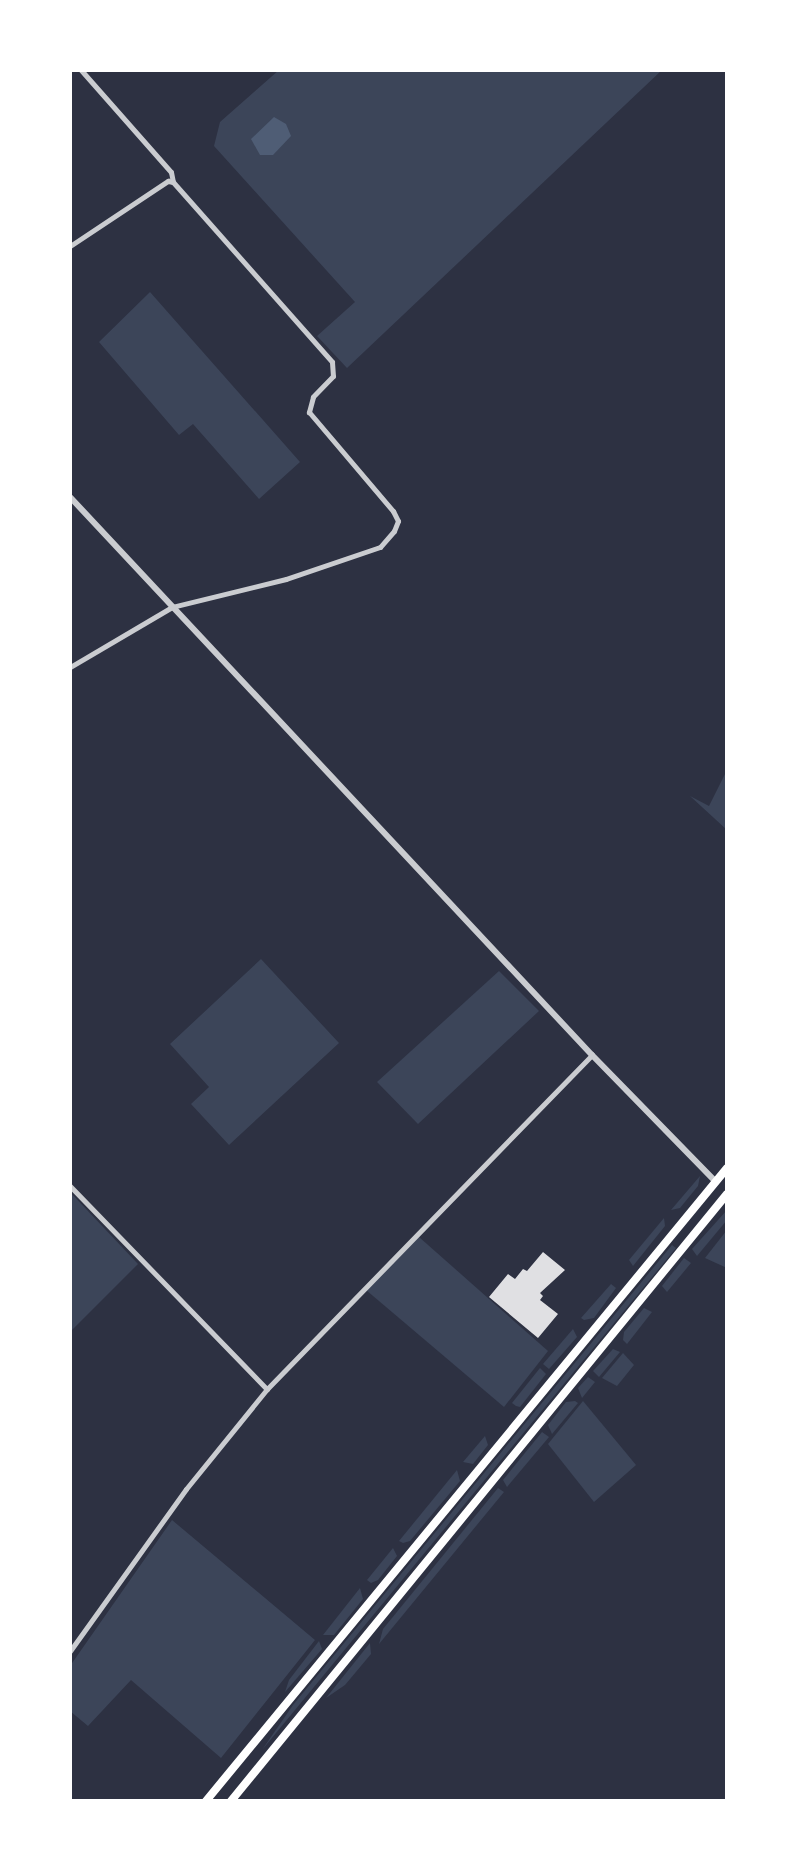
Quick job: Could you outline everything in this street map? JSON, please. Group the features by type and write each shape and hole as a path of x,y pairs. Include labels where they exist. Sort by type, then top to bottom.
{"main road":[{"path":"206,1801 727,1168"},
{"path":"231,1801 727,1194"}],"street":[{"path":"70,667 172,607 286,579 380,547 394,531 398,521 393,511 309,412 313,397 333,376 332,362 173,182 171,173 81,70"},
{"path":"70,246 168,181 173,182"},
{"path":"70,497 592,1055 716,1182"},
{"path":"70,1651 186,1489 267,1389 592,1055"},
{"path":"70,1186 267,1389"}],"shaded area":[{"path":"279,70 662,70 347,368 317,336 355,302 214,146 220,122"},
{"path":"274,117 286,124 291,136 273,155 260,155 251,139"},
{"path":"150,292 300,462 259,499 193,424 179,435 99,342"},
{"path":"727,770 727,830 690,796 709,806"},
{"path":"261,959 339,1043 229,1145 191,1104 209,1087 170,1044"},
{"path":"499,971 539,1011 418,1124 377,1082"},
{"path":"700,1176 698,1186 680,1208 671,1210"},
{"path":"70,1192 138,1264 70,1332"},
{"path":"727,1210 727,1220 697,1256 692,1249"},
{"path":"664,1218 665,1226 633,1266 629,1260"},
{"path":"727,1230 727,1268 705,1258"},
{"path":"419,1237 548,1351 504,1407 366,1290"},
{"path":"672,1245 676,1248 262,1750 293,1705"},
{"path":"684,1258 691,1263 667,1292 662,1286"},
{"path":"611,1284 616,1288 594,1318 581,1318"},
{"path":"644,1308 652,1312 627,1344 623,1340 624,1332"},
{"path":"573,1329 577,1337 549,1369 543,1364"},
{"path":"613,1349 620,1352 599,1377 593,1371"},
{"path":"623,1353 634,1365 617,1386 602,1378"},
{"path":"540,1368 546,1374 520,1407 516,1406 512,1403"},
{"path":"588,1377 595,1382 582,1398 578,1388"},
{"path":"583,1401 636,1465 594,1502 548,1444"},
{"path":"566,1402 578,1403 552,1434 548,1425"},
{"path":"542,1432 549,1437 507,1487 503,1480"},
{"path":"485,1436 488,1445 473,1464 463,1462"},
{"path":"457,1470 460,1481 410,1541 399,1541"},
{"path":"498,1488 504,1492 379,1644 383,1629"},
{"path":"172,1520 315,1640 221,1758 131,1680 88,1726 70,1711 70,1666"},
{"path":"393,1548 397,1556 378,1580 371,1583 367,1580"},
{"path":"360,1588 363,1599 334,1635 323,1635"},
{"path":"319,1641 322,1649 285,1692 289,1680"},
{"path":"370,1643 371,1654 345,1685 326,1698"}],"building":[{"path":"543,1252 565,1270 540,1293 543,1296 540,1300 558,1314 538,1338 489,1297 508,1274 515,1279 523,1269 527,1271"}]}
